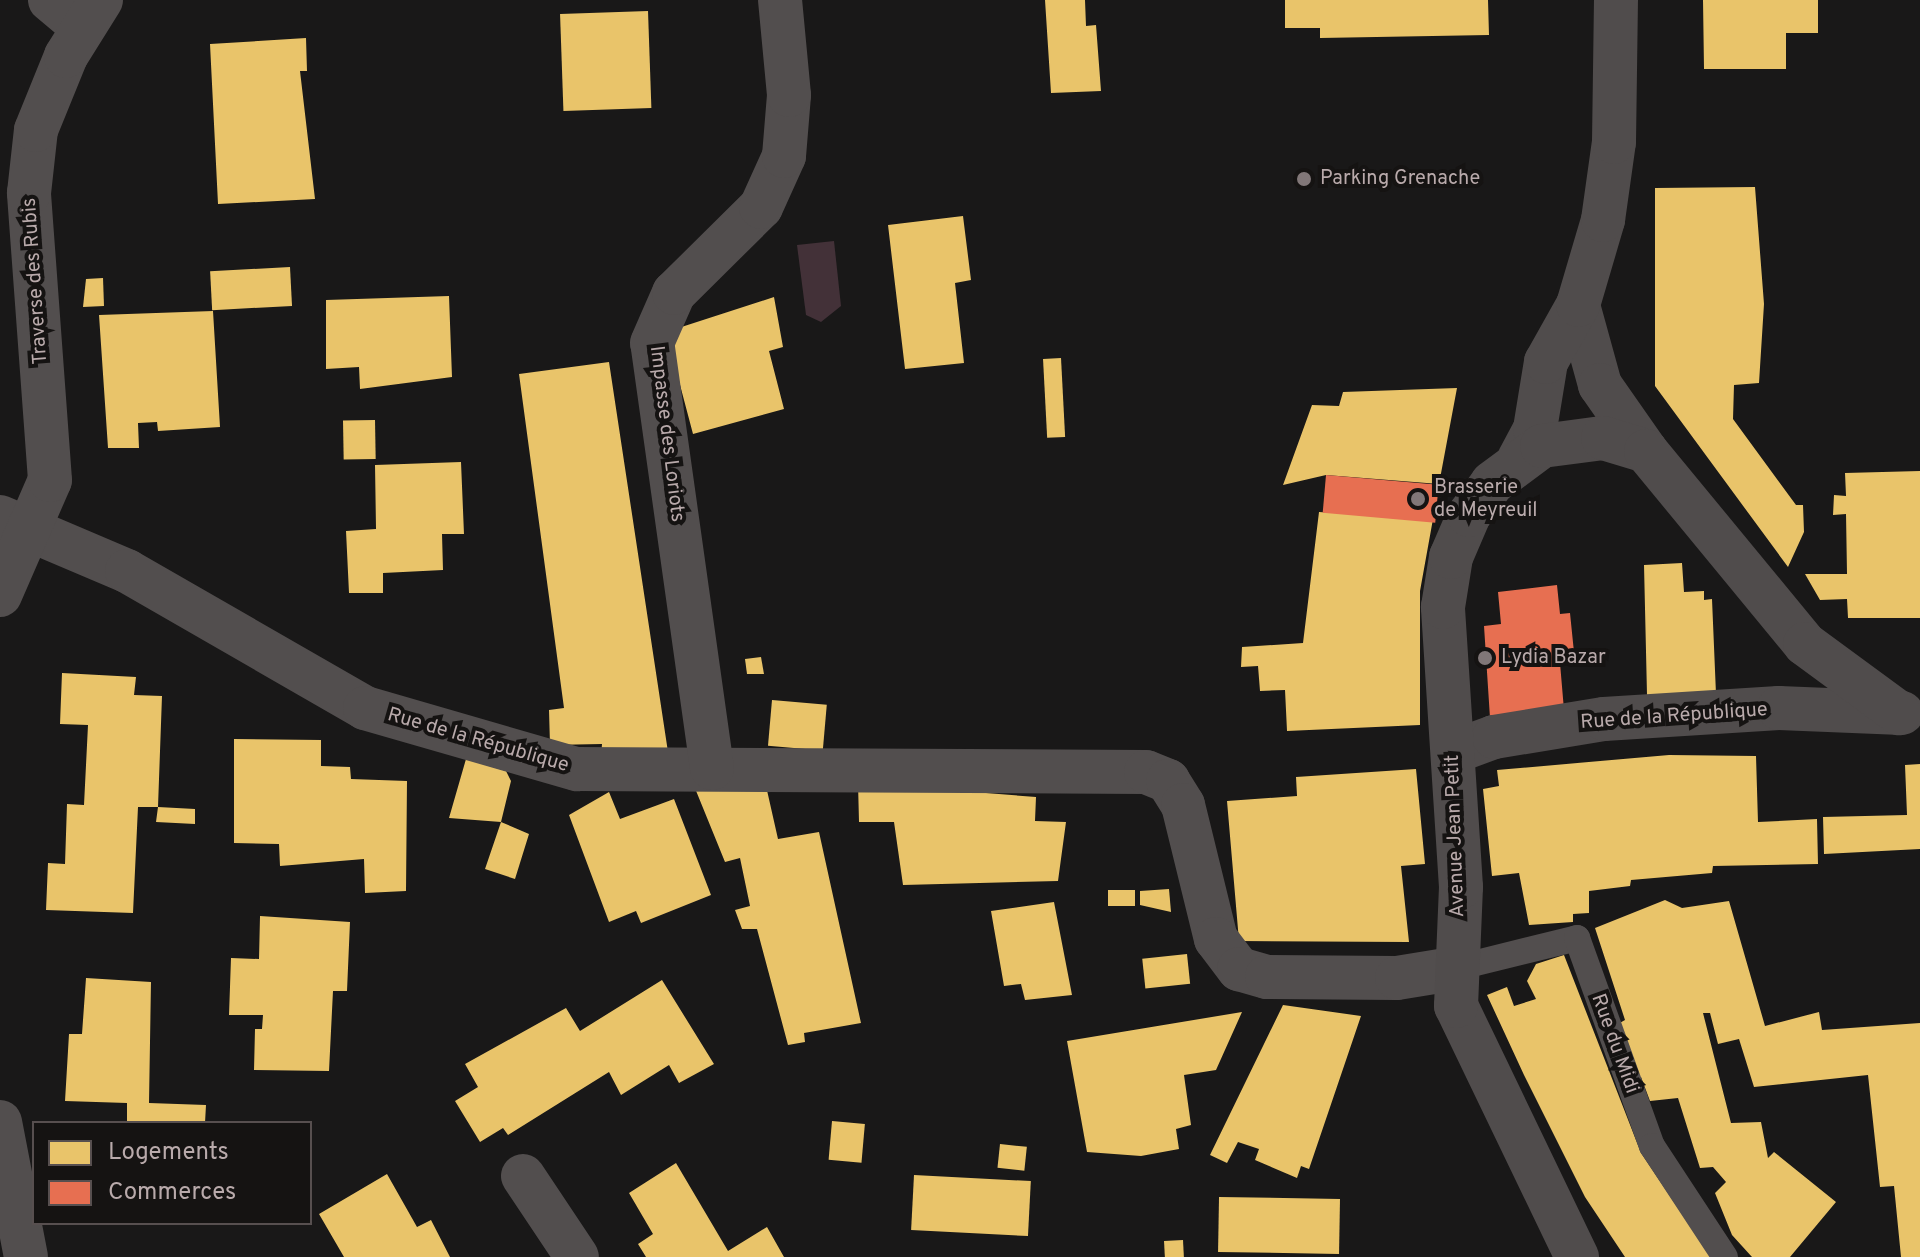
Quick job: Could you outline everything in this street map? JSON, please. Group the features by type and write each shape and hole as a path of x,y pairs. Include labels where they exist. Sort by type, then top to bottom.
{"street":[{"name":"Impasse des Loriots","path":"712,768 652,343 674,293 761,207 784,156 789,95 780,0"},
{"path":"1519,459 1535,429 1546,362 1578,305 1603,220 1614,142 1616,0"},
{"name":"Traverse des Rubis","path":"0,595 13,521 50,480 29,193 36,130 77,9"},
{"path":"1578,305 1600,385 1646,451 1805,644 1909,714"},
{"path":"1519,459 1581,439 1646,451"},
{"name":"Avenue Jean Petit","path":"1519,459 1469,515 1451,557 1443,607 1461,899 1452,969 1469,1040 1577,1257"},
{"name":"Rue de la République","path":"13,521 127,571 365,708 577,769 1146,772 1168,781 1183,805 1216,939 1239,969 1267,977 1397,978 1452,969"},
{"path":"1779,708 1804,681 1805,644"},
{"name":"Rue de la République","path":"1453,752 1494,737 1604,719 1779,708 1909,714"},
{"path":"0,1122 26,1257"},
{"path":"523,1176 557,1217 577,1257"}],"lane":[{"name":"Rue du Midi","path":"1452,969 1577,938 1652,1146 1725,1257"}],"shaded area":[{"path":"834,241 841,306 821,322 806,315 797,245"}],"building: Logements":[{"path":"1045,0 1085,0 1086,26 1096,25 1101,91 1051,93"},
{"path":"1285,0 1488,0 1489,35 1320,38 1320,28 1285,28"},
{"path":"1703,0 1818,0 1818,33 1786,33 1786,69 1704,69"},
{"path":"648,11 651,108 563,111 560,14"},
{"path":"306,38 307,71 300,71 315,199 218,204 210,44"},
{"path":"1755,187 1764,304 1759,383 1734,385 1733,419 1796,505 1803,505 1804,532 1788,567 1655,386 1655,188"},
{"path":"963,216 971,280 955,283 964,363 905,369 888,225"},
{"path":"290,267 292,306 212,310 210,271"},
{"path":"103,278 104,306 83,307 86,279"},
{"path":"449,296 452,377 360,389 359,367 326,369 326,300"},
{"path":"774,297 783,347 769,351 784,409 693,434 666,332"},
{"path":"213,311 220,427 158,431 157,422 138,423 139,448 108,448 99,315"},
{"path":"1061,358 1065,437 1047,438 1043,359"},
{"path":"609,362 668,752 601,757 602,744 550,745 549,710 564,708 519,374"},
{"path":"1457,388 1439,484 1326,475 1283,485 1312,405 1339,406 1343,392"},
{"path":"375,420 376,459 344,460 343,421"},
{"path":"461,462 464,534 442,534 443,570 383,573 383,593 349,593 346,531 376,529 375,465"},
{"path":"1920,471 1920,618 1848,618 1847,599 1820,600 1805,574 1847,574 1846,514 1833,515 1834,495 1846,496 1845,473"},
{"path":"1319,512 1433,519 1420,591 1420,725 1287,731 1285,690 1260,691 1258,666 1241,667 1242,647 1303,643"},
{"path":"1682,563 1684,592 1704,591 1704,600 1712,599 1716,694 1647,695 1644,565"},
{"path":"761,657 764,674 747,674 745,659"},
{"path":"62,673 136,677 134,695 162,696 158,807 138,807 133,913 46,910 48,863 65,864 67,804 84,805 88,725 60,724"},
{"path":"772,700 827,705 823,751 768,746"},
{"path":"234,739 321,740 321,766 350,767 351,779 407,781 406,891 365,893 364,859 280,866 279,844 234,843"},
{"path":"1669,755 1756,756 1758,822 1817,819 1818,864 1713,866 1712,873 1631,880 1630,886 1589,891 1589,913 1573,914 1573,922 1529,925 1519,873 1492,876 1483,789 1499,786 1497,770"},
{"path":"466,759 506,771 511,781 501,822 449,818"},
{"path":"1920,764 1920,849 1824,854 1823,817 1907,815 1905,765"},
{"path":"1416,769 1425,864 1401,866 1409,942 1239,941 1227,801 1297,796 1296,777"},
{"path":"690,776 764,777 778,839 819,832 861,1023 804,1033 805,1042 788,1045 757,929 742,929 735,910 750,906 740,858 725,862"},
{"path":"858,783 1036,797 1035,821 1066,822 1058,881 903,885 894,822 859,822"},
{"path":"609,792 620,819 674,799 711,895 641,923 636,911 609,922 569,815"},
{"path":"158,807 195,809 195,824 156,822"},
{"path":"501,822 529,834 515,879 485,869"},
{"path":"1169,889 1171,912 1140,905 1140,891"},
{"path":"1108,890 1135,890 1135,906 1108,906"},
{"path":"1665,900 1682,908 1729,901 1765,1026 1819,1012 1822,1030 1920,1023 1920,1257 1901,1257 1894,1186 1880,1187 1868,1075 1754,1087 1739,1039 1718,1044 1710,1013 1703,1013 1731,1123 1761,1122 1768,1158 1774,1152 1836,1202 1790,1257 1752,1257 1732,1235 1715,1193 1726,1182 1713,1167 1700,1168 1678,1098 1650,1101 1641,1077 1632,1078 1616,1025 1625,1020 1595,928"},
{"path":"1054,902 1072,995 1025,1000 1021,984 1004,986 991,911"},
{"path":"260,916 350,922 347,991 333,991 329,1071 254,1070 255,1029 262,1029 263,1015 229,1015 231,958 259,959"},
{"path":"1187,954 1190,984 1145,989 1142,959"},
{"path":"1564,955 1641,1153 1711,1257 1625,1257 1585,1197 1524,1075 1487,995 1507,987 1514,1006 1536,999 1527,981 1536,964"},
{"path":"86,978 151,982 149,1103 206,1105 205,1121 127,1121 127,1103 65,1101 69,1034 82,1034"},
{"path":"662,980 714,1064 679,1083 669,1065 621,1095 609,1072 508,1135 503,1128 480,1142 455,1101 478,1087 465,1064 566,1008 580,1031"},
{"path":"1283,1005 1361,1016 1309,1169 1301,1166 1297,1178 1255,1160 1259,1149 1238,1142 1227,1163 1210,1155"},
{"path":"1242,1012 1216,1070 1184,1075 1191,1125 1176,1129 1179,1149 1141,1156 1087,1152 1067,1041"},
{"path":"832,1121 865,1124 861,1163 829,1160"},
{"path":"1000,1144 1027,1147 1024,1171 997,1168"},
{"path":"676,1163 728,1251 767,1227 784,1257 646,1257 638,1244 653,1234 629,1193"},
{"path":"387,1174 417,1227 431,1220 450,1257 344,1257 319,1214"},
{"path":"914,1175 1031,1181 1028,1236 911,1230"},
{"path":"1219,1197 1340,1199 1339,1254 1218,1252"},
{"path":"1183,1240 1184,1257 1165,1257 1164,1241"}],"building: Commerces":[{"path":"1326,475 1439,485 1435,523 1323,513"},
{"path":"1557,585 1560,614 1570,613 1575,662 1560,663 1564,710 1490,718 1484,626 1501,624 1498,592"}],"place":[{"name":"Parking Grenache","path":"1304,179"},
{"name":"Brasserie de Meyreuil","path":"1418,499"},
{"name":"Lydia Bazar","path":"1485,658"}]}
